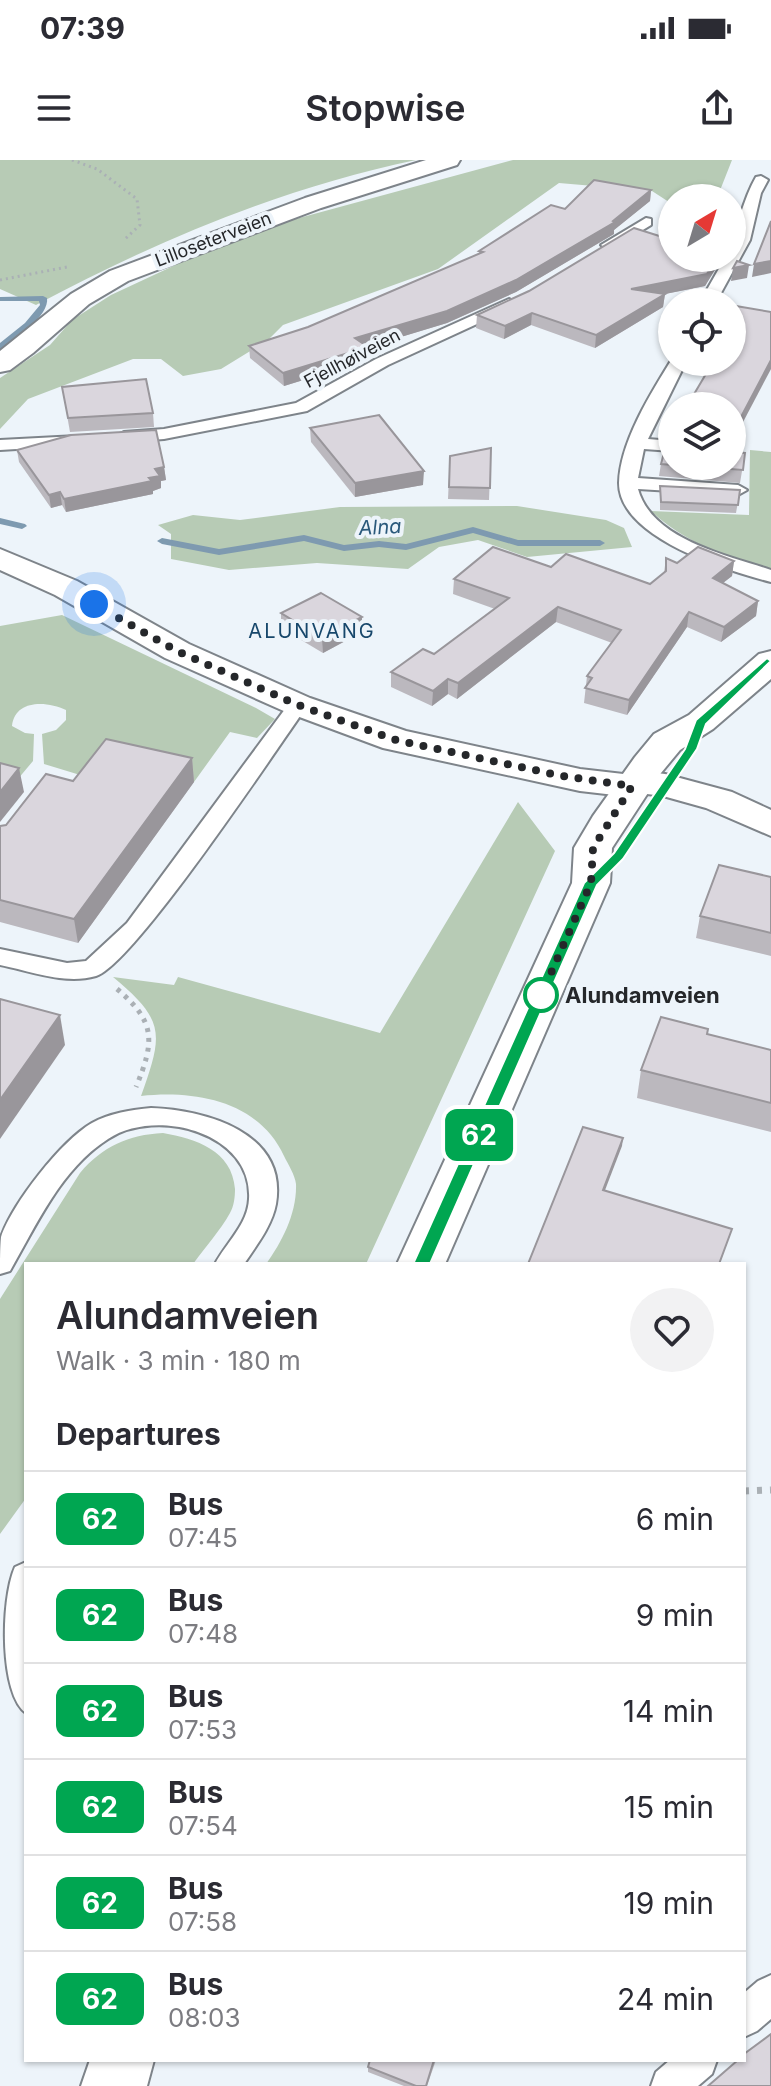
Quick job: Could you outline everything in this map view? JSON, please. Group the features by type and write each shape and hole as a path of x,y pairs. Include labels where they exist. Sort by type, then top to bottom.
{"street":[{"name":"Lilloseterveien","path":"0,364 80,299 119,276 313,203 449,160"},
{"path":"0,558 66,588 177,651 298,705 396,740 568,777 650,791 711,817 771,824"},
{"path":"422,1262 591,883 618,856 650,791 691,749 701,722 771,661"},
{"path":"114,2086 121,2062"}],"lane":[{"path":"716,288 743,240 754,193 761,180"},
{"path":"592,255 646,222"},
{"name":"Fjellhøiveien","path":"0,445 164,434 301,407 382,362 522,298"},
{"path":"671,376 640,443 628,491 639,513 653,525 711,555 771,576"},
{"path":"640,443 658,445"},
{"path":"628,483 738,490"},
{"path":"0,957 67,971 92,969 135,929 298,705"},
{"path":"0,1263 73,1152 103,1130 129,1119 178,1117 208,1123 231,1135 252,1157 261,1179 263,1200 255,1224 230,1262"},
{"path":"24,1585 9,1642 24,1695"},
{"path":"746,2016 771,1994"},
{"path":"670,2086 696,2062"}],"path":[{"path":"72,160 97,169 137,199 140,225 120,243"},
{"path":"0,280 79,265"},
{"path":"92,969 136,1007 152,1037 150,1052 131,1097 129,1119"},
{"path":"746,1491 771,1490"}],"green space":[{"path":"0,160 416,160 317,185 221,219 127,259 36,305 0,289"},
{"path":"513,160 732,160 723,184 658,184 658,195 652,191 559,183 438,269 283,325 268,340 221,369 183,376 161,359 133,359 28,399 0,429 0,378 50,345 72,320 111,295 214,247 266,227"},
{"path":"750,450 771,452 771,570 707,548 651,511 749,515"},
{"path":"517,506 606,520 624,528 632,547 527,557 478,540 439,547 408,569 317,563 229,570 171,559 171,534 158,525 193,515 240,520 340,507"},
{"path":"62,615 275,719 257,738 230,732 194,782 90,778 44,764 42,734 56,730 66,720 66,710 33,704 19,711 12,726 34,734 33,761 12,786 0,782 0,626"},
{"path":"518,802 555,851 367,1262 267,1262 283,1237 296,1195 295,1181 284,1156 273,1137 259,1123 223,1103 183,1095 141,1096 156,1043 155,1030 143,1005 113,977 174,985 178,977 380,1033"},
{"path":"163,1133 188,1139 220,1156 232,1176 235,1192 231,1210 195,1262 24,1262 24,1501 0,1534 0,1299 80,1173 107,1149 138,1136"}],"building":[{"path":"594,180 651,190 615,222 516,280 447,311 355,338 368,347 283,373 249,346 308,327 483,252 479,251 551,205 565,209"},
{"path":"771,221 771,261 754,264"},
{"path":"634,228 658,236 658,272 708,272 631,289 658,293 658,298 596,335 532,313 505,326 477,315 529,291"},
{"path":"746,308 771,312 771,360 746,407 746,392 695,392 705,376 746,376"},
{"path":"146,379 153,413 68,418 62,387"},
{"path":"379,415 424,471 355,483 310,428"},
{"path":"156,430 164,467 155,469 160,476 149,478 152,481 64,499 60,492 49,495 17,450 71,435"},
{"path":"491,448 490,488 449,487 450,456"},
{"path":"660,486 740,490 738,505 661,502"},
{"path":"493,547 551,567 566,554 650,584 666,571 666,558 677,563 698,547 734,561 713,578 758,601 724,627 689,612 629,700 585,688 592,678 587,676 621,630 558,607 458,683 448,679 433,691 391,672 423,649 434,654 509,598 454,579"},
{"path":"321,593 362,617 322,638 281,613"},
{"path":"106,739 192,758 74,919 0,900 0,826 6,825 46,774 73,781"},
{"path":"0,763 19,768 0,792"},
{"path":"719,865 771,877 771,933 700,916"},
{"path":"0,999 60,1015 0,1100"},
{"path":"661,1017 708,1029 707,1034 771,1050 771,1103 641,1070"},
{"path":"583,1127 623,1138 603,1190 732,1229 720,1262 529,1262"},
{"path":"771,2034 771,2086 708,2086 736,2062 746,2062 746,2053"},
{"path":"369,2062 433,2062 426,2086 416,2086 368,2067"}],"waterway":[{"name":"Alna","path":"0,299 43,298 44,305 28,325 0,347"},
{"name":"Alna","path":"0,521 22,526"},
{"name":"Alna","path":"162,541 219,552 304,538 344,548 379,544 406,547 473,530 518,543 600,543"}],"bus line":[{"name":"62","path":"422,1262 591,883 618,856 691,749 701,722 771,661"}],"place":[{"name":"Alundamveien","path":"541,995"}],"district":[{"name":"ALUNVANG","path":"312,631"}],"route":[{"path":"94,604 177,651 298,705 396,740 580,780 632,786 593,848 591,883 538,1002 541,995"}]}
